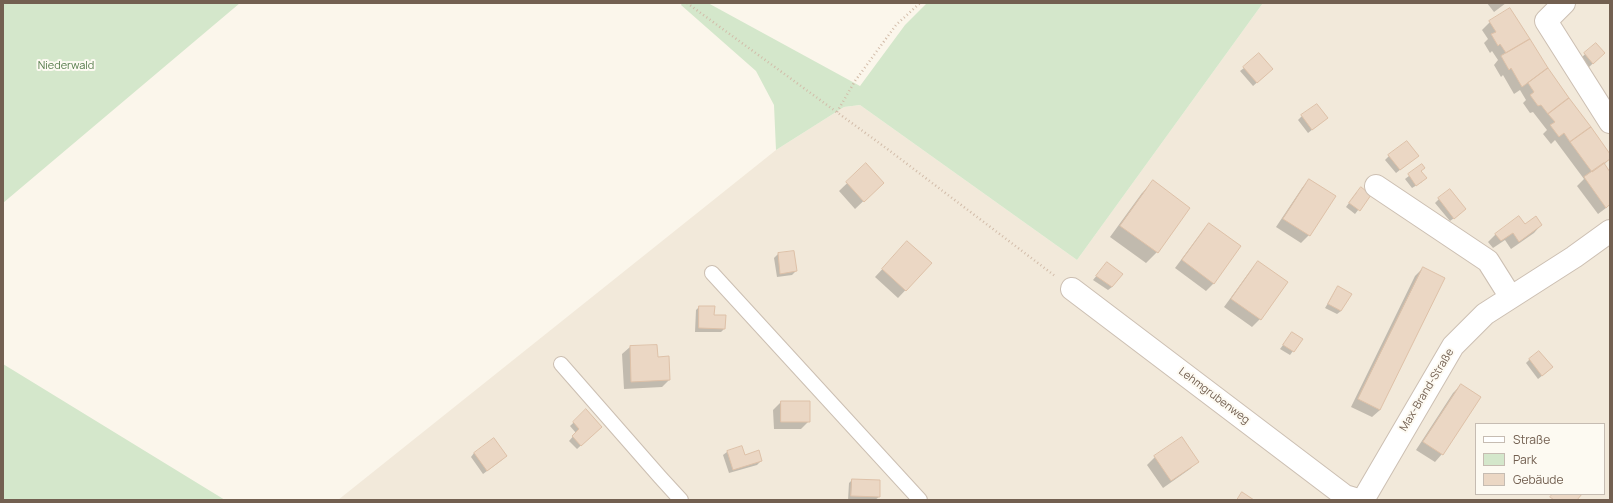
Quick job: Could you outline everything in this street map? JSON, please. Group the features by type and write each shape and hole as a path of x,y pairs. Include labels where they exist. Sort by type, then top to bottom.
{"street":[{"path":"1564,3 1546,21 1610,122"},
{"path":"1376,186 1488,261 1510,296"},
{"name":"Max-Brand-Straße","path":"1363,500 1453,346 1485,314 1510,296 1574,257 1610,231"},
{"name":"Lehmgrubenweg","path":"1072,289 1345,496 1358,500"}],"lane":[{"path":"712,273 920,500"},
{"path":"561,364 682,500"}],"path":[{"path":"687,3 837,112 1072,289"},
{"path":"837,112 855,81 896,25 920,3"}],"shaded area":[{"path":"1263,3 1610,3 1610,500 338,500 776,150 844,107 860,105 1077,260"}],"green space":[{"name":"Niederwald","path":"3,3 240,3 3,203"},
{"path":"682,3 708,3 860,86 905,25 927,3 1263,3 1077,260 860,105 844,107 776,150 774,105 756,71 681,5"},
{"path":"3,364 225,500 3,500"}],"building":[{"path":"1510,8 1530,39 1506,53 1500,44 1498,46 1491,34 1496,32 1489,21"},
{"path":"1530,39 1548,68 1522,87 1511,68 1509,70 1501,56"},
{"path":"1596,43 1605,53 1593,64 1584,53"},
{"path":"1259,53 1273,69 1257,83 1243,67"},
{"path":"1548,68 1569,98 1548,114 1541,105 1538,106 1530,95 1534,92 1528,83"},
{"path":"1569,98 1591,127 1570,142 1564,133 1559,137 1550,125 1555,122 1548,114"},
{"path":"1317,104 1328,118 1312,130 1301,115"},
{"path":"1591,127 1610,154 1610,159 1592,172 1570,142"},
{"path":"1407,141 1419,156 1400,170 1388,155"},
{"path":"866,163 884,183 864,202 846,182"},
{"path":"1604,163 1610,172 1610,204 1606,208 1584,177"},
{"path":"1422,164 1425,168 1421,171 1427,178 1416,186 1408,174"},
{"path":"1309,179 1336,196 1310,236 1283,219"},
{"path":"1153,180 1190,208 1158,253 1120,226"},
{"path":"1361,187 1371,195 1360,211 1349,203"},
{"path":"1450,189 1466,209 1454,219 1438,198"},
{"path":"1519,216 1525,224 1536,216 1542,225 1519,242 1513,233 1501,241 1495,234"},
{"path":"1209,223 1241,246 1214,284 1182,260"},
{"path":"907,241 932,263 906,291 882,269"},
{"path":"794,251 797,271 780,274 778,253"},
{"path":"1258,261 1288,282 1261,320 1231,299"},
{"path":"1107,262 1123,274 1112,287 1096,276"},
{"path":"1423,267 1445,278 1380,410 1358,399"},
{"path":"1338,286 1352,294 1341,311 1328,304"},
{"path":"699,306 715,306 714,315 726,315 725,329 699,328"},
{"path":"1292,332 1303,339 1294,352 1283,345"},
{"path":"657,345 658,357 669,356 670,380 631,382 630,346"},
{"path":"1539,351 1553,367 1542,376 1529,359"},
{"path":"1461,384 1481,397 1443,455 1423,442"},
{"path":"781,401 810,401 810,422 781,422"},
{"path":"586,409 602,427 581,446 572,436 579,429 573,422"},
{"path":"1182,437 1199,462 1171,481 1154,456"},
{"path":"494,438 507,456 487,471 474,453"},
{"path":"742,446 745,455 759,450 762,461 733,470 727,451"},
{"path":"852,479 880,480 880,497 851,496"},
{"path":"1242,492 1254,500 1237,500"},
{"path":"1552,495 1581,495 1577,500 1554,500 1550,497"}]}
